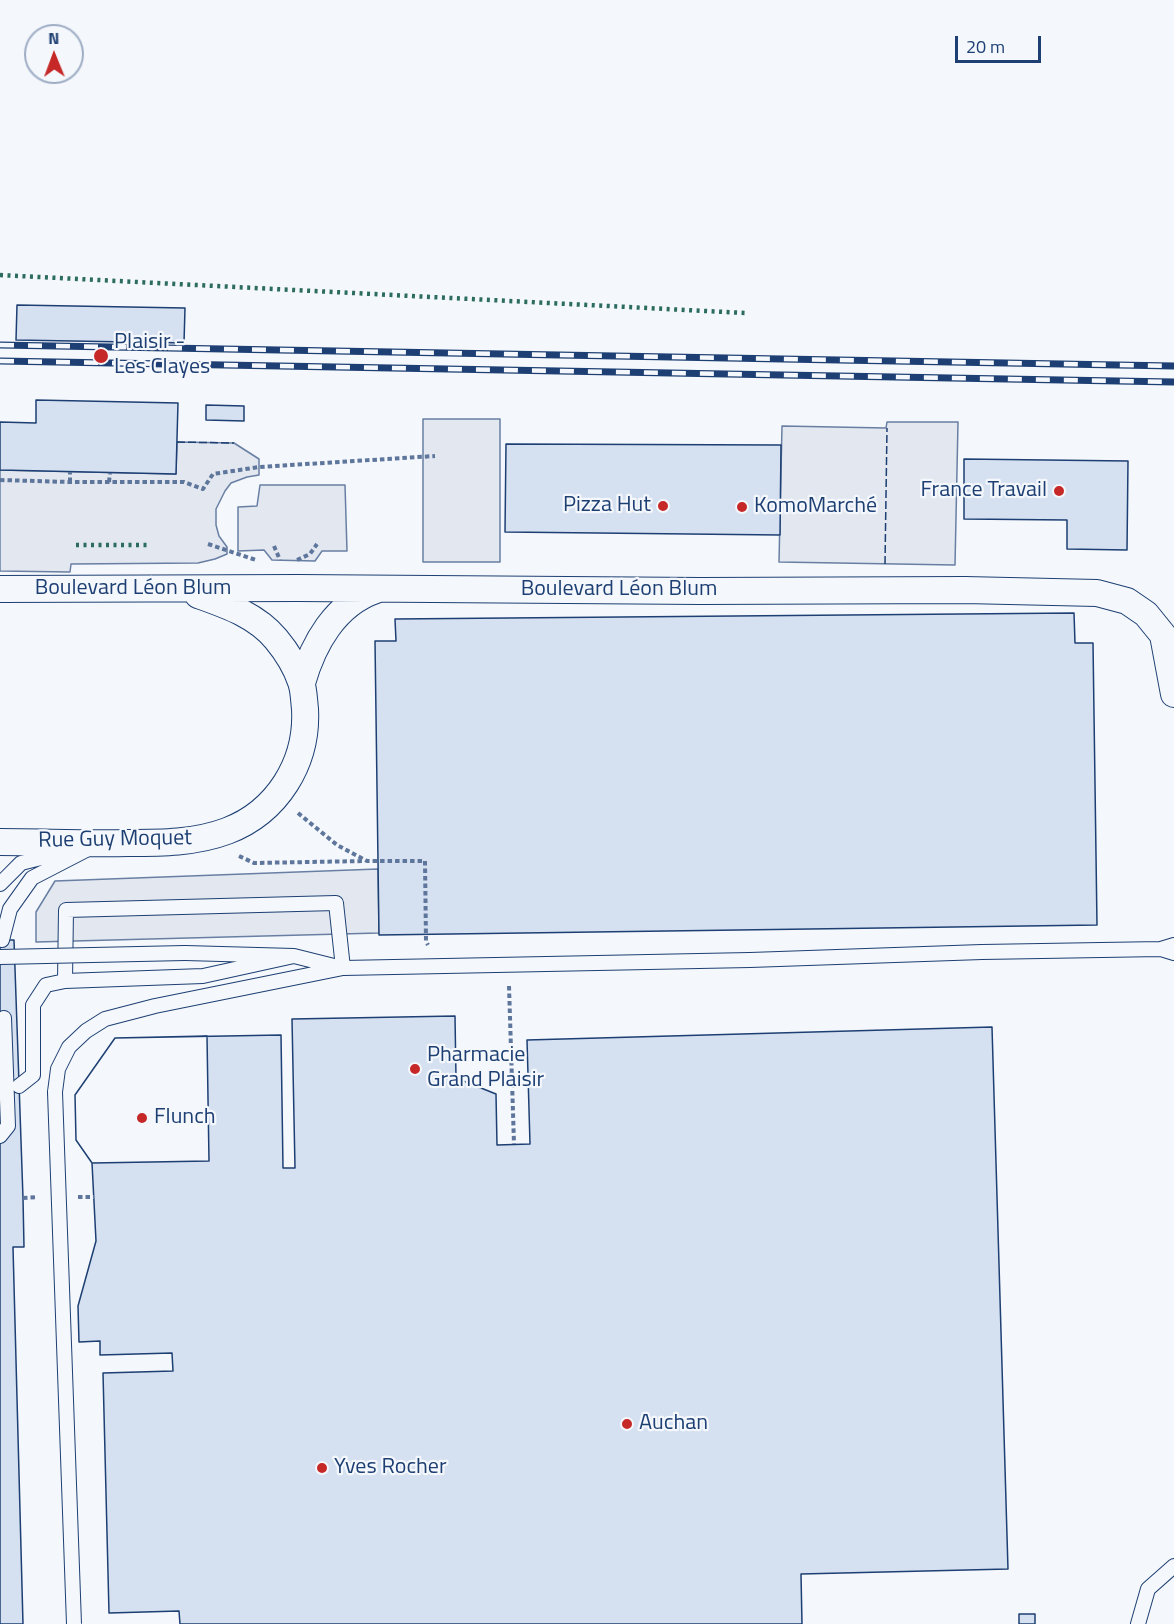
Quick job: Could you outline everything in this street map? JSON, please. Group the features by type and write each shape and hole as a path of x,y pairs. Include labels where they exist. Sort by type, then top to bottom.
{"street":[{"name":"Rue Guy Moquet","path":"180,589 225,604 256,621 281,646 302,683"},
{"name":"Rue Guy Moquet","path":"0,842 170,843 203,839 227,831 256,816 284,786 297,762 304,738 302,683 313,651 327,627 352,603 369,592 379,589"},
{"name":"Boulevard Léon Blum","path":"0,590 965,590 1097,593 1126,601 1146,614 1163,635 1174,694"}],"lane":[{"path":"0,884 21,863 99,843"},
{"path":"2,940 10,909 32,878 99,843"},
{"path":"65,981 66,910 336,903 343,968"},
{"path":"74,1624 55,1092 58,1069 69,1047 86,1030 105,1019 155,1006 343,968 1170,949"},
{"path":"0,957 184,953 294,957 343,968"},
{"path":"19,1086 33,1075 33,1005 46,985 65,981 203,976 294,957"},
{"path":"0,1136 8,1126 4,1018"},
{"path":"1138,1624 1148,1589 1174,1566"}],"path":[{"path":"0,480 184,482 203,489 213,474 259,467 435,456"},
{"path":"70,472 70,482"},
{"path":"110,473 110,482"},
{"path":"208,544 259,561"},
{"path":"296,565 296,560 310,554 317,544"},
{"path":"274,546 282,564 276,564"},
{"path":"296,811 337,845 367,861"},
{"path":"203,839 254,862 425,861 426,941"},
{"path":"475,965 509,984 514,1144"}],"shaded area":[{"path":"423,419 500,419 500,562 423,562"},
{"path":"887,422 958,422 955,565 779,562 782,426 886,428"},
{"path":"177,442 234,443 259,459 259,475 231,483 216,509 216,525 219,536 227,547 227,554 198,563 71,564 70,572 0,571 0,470 176,474"},
{"path":"260,485 345,485 347,551 322,551 315,561 272,560 264,550 238,551 238,507 257,506"},
{"path":"378,869 379,933 36,942 36,912 55,881"}],"building":[{"path":"17,305 185,308 184,343 16,340"},
{"name":"Plaisir - Les Clayes","path":"36,400 178,403 176,474 0,470 0,422 36,423"},
{"path":"206,405 244,406 244,421 206,420"},
{"path":"506,444 781,445 780,535 505,532"},
{"path":"964,459 1128,461 1127,550 1067,549 1067,520 964,519"},
{"path":"1074,613 1075,643 1093,643 1097,925 379,935 375,641 396,641 395,619"},
{"path":"0,940 14,940 23,1198 24,1247 13,1247 23,1624 0,1624"},
{"path":"455,1016 456,1078 496,1094 497,1145 530,1144 527,1040 992,1027 1008,1569 801,1574 802,1624 180,1624 179,1611 109,1613 103,1373 173,1371 172,1353 100,1355 100,1341 79,1342 78,1306 96,1241 92,1163 76,1140 75,1095 115,1038 281,1035 283,1168 295,1168 292,1019"},
{"name":"Flunch","path":"207,1036 209,1161 92,1163 76,1140 75,1095 115,1038"},
{"path":"1019,1614 1035,1614 1035,1624 1019,1624"}],"railway":[{"path":"0,345 1174,366"},
{"path":"0,361 1174,382"}],"hedge":[{"path":"0,275 745,313"},
{"path":"76,545 151,545"}],"fence":[{"path":"885,564 887,428"},
{"path":"177,442 234,443"}],"place":[{"name":"Plaisir - Les Clayes","path":"101,356"},
{"name":"France Travail","path":"1059,491"},
{"name":"Pizza Hut","path":"663,506"},
{"name":"KomoMarché","path":"742,507"},
{"name":"Pharmacie Grand Plaisir","path":"415,1069"},
{"name":"Flunch","path":"142,1118"},
{"name":"Auchan","path":"627,1424"},
{"name":"Yves Rocher","path":"322,1468"}]}
